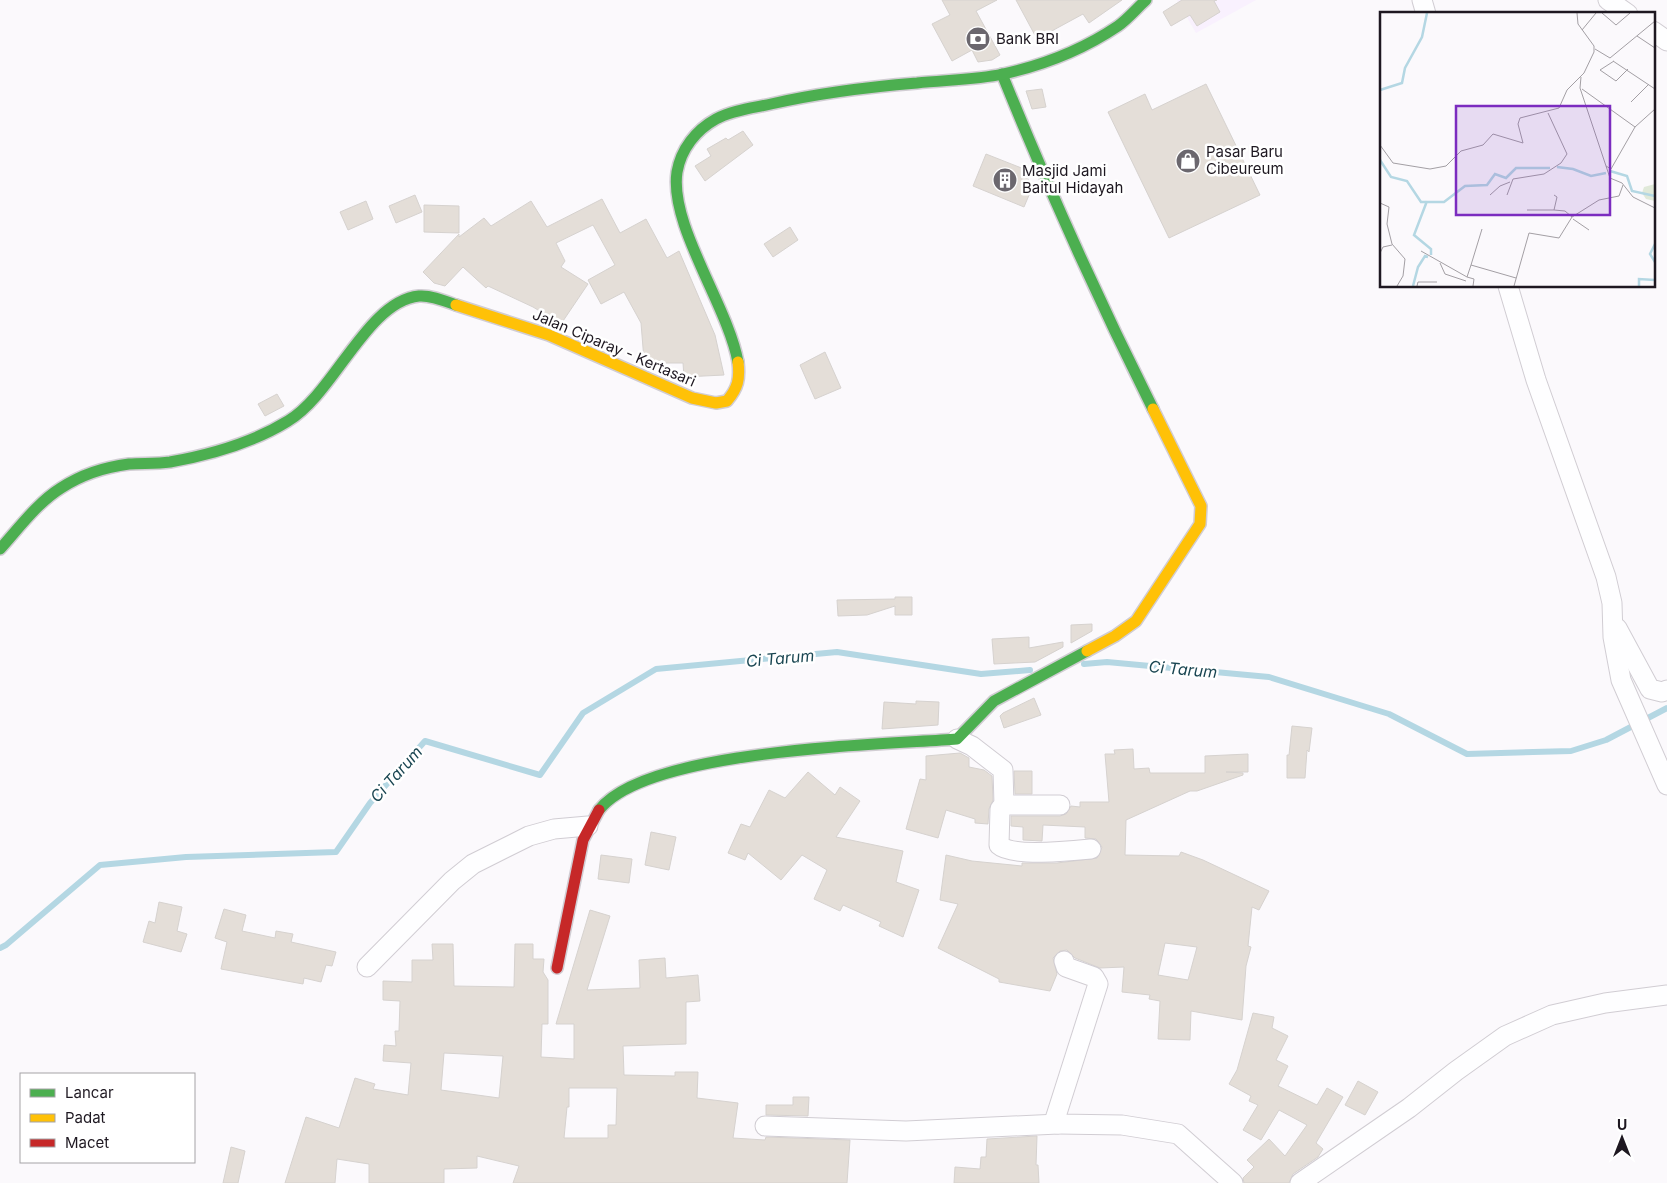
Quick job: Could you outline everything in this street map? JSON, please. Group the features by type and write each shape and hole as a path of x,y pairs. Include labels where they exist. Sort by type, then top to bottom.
{"main road":[{"name":"Jalan Ciparay - Kertasari","path":"0,549 34,512 60,488 93,471 127,464 176,460 248,440 290,420 326,388 356,344 387,308 401,300 418,296 438,299 549,335 692,398 716,402 727,401 734,393 738,380 731,332 703,270 684,219 678,190 677,170 684,151 699,132 719,118 818,93 1002,74 1050,61 1119,25 1146,0"},
{"path":"557,968 583,840 588,826 599,807 618,792 640,780 717,760 823,748 957,739 994,701 1115,636 1136,621 1200,524 1201,506 1103,309 1043,176 1002,74"}],"street":[{"path":"1608,0 1625,12"},
{"path":"1654,32 1667,41"},
{"path":"1509,288 1536,380 1606,577 1612,603 1613,637 1621,680 1667,785"},
{"path":"1613,620 1650,689 1662,692 1667,690"},
{"path":"957,739 972,746 1004,770 1004,805 1000,809 998,846 1004,850 1043,852 1091,850"},
{"path":"1004,805 1060,805"},
{"path":"366,967 452,881 473,864 530,836 554,829 588,826"},
{"path":"1058,1124 1055,1119 1098,984 1094,977 1066,967 1064,961"},
{"path":"1300,1183 1409,1108 1505,1036 1552,1015 1605,1003 1667,995"},
{"path":"765,1126 906,1131 1058,1124 1122,1125 1178,1134 1233,1183"}],"shaded area":[{"path":"1177,0 1256,0 1196,33"}],"building":[{"path":"942,0 997,0 976,11 1000,55 992,60 978,62 972,50 952,61 932,24 950,15"},
{"path":"1016,0 1122,0 1089,23 1083,14 1037,39"},
{"path":"1182,0 1217,0 1214,1 1220,12 1197,26 1190,15 1171,26 1163,12"},
{"name":"Pasar Baru Cibeureum","path":"1206,84 1260,195 1169,238 1108,112 1145,94 1152,110"},
{"path":"1042,89 1046,107 1032,109 1026,91"},
{"path":"743,131 753,145 705,181 695,166 711,156 707,149"},
{"name":"Masjid Jami Baitul Hidayah","path":"986,154 1024,169 1032,188 1024,207 973,186"},
{"path":"415,195 422,212 396,223 389,206"},
{"path":"602,199 620,233 646,219 667,258 679,251 715,335 724,375 684,377 683,363 650,363 644,360 641,323 624,292 601,304 588,280 615,265 593,225 556,243 565,261 561,267 588,284 561,324 533,307 488,286 486,288 463,267 445,286 434,283 423,272 459,234 459,237 484,218 491,226 531,201 547,227"},
{"path":"366,201 373,219 348,230 340,212"},
{"path":"424,205 459,206 459,233 424,232"},
{"path":"790,227 798,240 773,257 764,244"},
{"path":"825,352 841,388 815,399 800,365"},
{"path":"277,394 284,406 265,416 258,404"},
{"path":"895,597 912,597 912,615 895,615 895,606 867,615 838,616 837,600 895,599"},
{"path":"1092,624 1092,631 1071,643 1071,625"},
{"path":"1029,637 1029,648 1063,642 1063,647 1035,662 994,664 992,639"},
{"path":"1034,698 1041,715 1004,728 1000,716 1003,713"},
{"path":"916,701 939,702 938,725 882,729 884,702 916,704"},
{"path":"1292,726 1312,728 1309,752 1307,750 1305,778 1287,778 1287,755 1289,755"},
{"path":"1133,749 1134,769 1149,768 1150,773 1205,773 1205,756 1248,754 1248,772 1226,772 1243,773 1243,775 1197,791 1190,791 1126,820 1125,855 1179,856 1181,852 1203,860 1269,891 1259,910 1252,907 1248,946 1251,947 1246,966 1242,1020 1191,1011 1190,1040 1158,1039 1160,1001 1149,999 1150,995 1122,992 1124,967 1100,968 1075,958 1067,950 1060,951 1053,958 1057,974 1050,991 999,982 999,979 938,948 958,904 940,900 946,855 972,861 1022,866 1022,863 1057,863 1097,858 1102,847 1096,839 1085,838 1085,827 1043,825 1042,841 1023,840 1023,827 1011,826 1011,816 1060,816 1066,814 1071,806 1080,807 1080,802 1109,802 1105,754 1115,754 1114,750","holes":["1165,943 1197,947 1188,980 1158,975"]},
{"path":"960,753 969,758 969,767 984,770 992,776 993,800 989,809 988,824 975,823 975,819 946,810 938,838 906,829 920,779 926,780 926,756"},
{"path":"1014,771 1032,771 1032,794 1015,794"},
{"path":"808,772 835,795 840,787 860,801 836,837 903,851 896,882 919,890 903,937 879,926 881,922 843,905 840,911 814,899 827,870 802,855 781,880 748,853 745,860 728,853 741,824 750,827 769,790 785,798"},
{"path":"651,832 676,837 669,870 645,865"},
{"path":"601,855 632,859 629,883 598,879"},
{"path":"159,902 182,907 177,931 187,934 181,952 143,942 149,921 155,923"},
{"path":"224,909 246,915 242,931 275,938 276,931 293,934 291,942 336,952 332,966 326,965 321,982 304,978 303,984 221,969 227,942 215,938"},
{"path":"590,910 610,916 587,990 640,988 639,960 665,958 666,978 698,975 700,1001 686,1002 686,1044 623,1046 624,1075 675,1076 675,1072 698,1072 697,1098 738,1103 733,1138 765,1140 766,1137 850,1140 847,1183 513,1183 519,1166 477,1156 477,1168 444,1169 444,1183 369,1183 369,1164 337,1159 335,1183 285,1183 306,1117 339,1128 355,1078 375,1084 373,1089 408,1095 411,1063 383,1061 384,1045 396,1046 395,1031 399,1031 400,1001 383,1000 383,981 412,982 412,960 433,960 432,944 453,944 454,986 514,987 515,944 533,944 533,959 544,959 543,972 548,980 548,1024 542,1024 541,1057 574,1059 574,1024 556,1024","holes":["444,1053 503,1056 499,1098 441,1090","569,1088 617,1088 616,1125 608,1125 608,1138 564,1138 567,1107 569,1107"]},
{"path":"1253,1013 1274,1017 1272,1028 1288,1036 1276,1060 1288,1066 1278,1086 1317,1105 1327,1088 1343,1097 1316,1143 1323,1149 1318,1157 1293,1174 1289,1183 1244,1183 1243,1178 1254,1167 1247,1160 1269,1139 1285,1156 1307,1125 1279,1110 1261,1140 1243,1130 1258,1105 1249,1101 1251,1096 1229,1084 1237,1070"},
{"path":"1358,1081 1378,1092 1365,1115 1345,1105"},
{"path":"793,1097 809,1097 808,1116 766,1115 766,1105 793,1105"},
{"path":"1037,1136 1036,1165 1038,1165 1039,1183 954,1183 955,1167 980,1169 981,1157 986,1157 987,1139"},
{"path":"231,1147 245,1151 238,1183 223,1183"}],"waterway":[{"name":"Ci Tarum","path":"0,948 6,945 100,865 186,857 336,852 370,803 425,741 540,775 583,713 656,669 837,652 981,674 1030,670"},
{"name":"Ci Tarum","path":"1084,664 1107,662 1269,677 1389,714 1467,754 1571,751 1606,740 1667,708"}],"traffic: fast":[{"path":"738,362 723,316 690,241 677,193 677,172 682,156 690,141 702,129 709,123 729,113 807,97 880,86 982,78 1033,66 1077,49 1105,34 1122,23 1146,0"},
{"path":"1002,74 1074,243 1153,409"},
{"path":"0,549 29,516 52,494 85,475 120,465 170,462 200,456 246,441 275,429 288,421 305,408 321,391 367,331 383,314 400,302 419,296 428,296 456,305"},
{"path":"599,810 625,790 664,774 712,762 822,748 957,739 994,701 1087,651"}],"traffic: slow":[{"path":"456,305 549,335 692,398 716,403 727,401 734,392 739,373 738,362"},
{"path":"1087,651 1115,636 1136,621 1200,524 1201,506 1153,409"}],"traffic: jam":[{"path":"557,968 583,840 599,810"}],"place":[{"name":"Bank BRI","path":"978,39"},
{"name":"Pasar Baru Cibeureum","path":"1188,161"},
{"name":"Masjid Jami Baitul Hidayah","path":"1005,180"}]}
